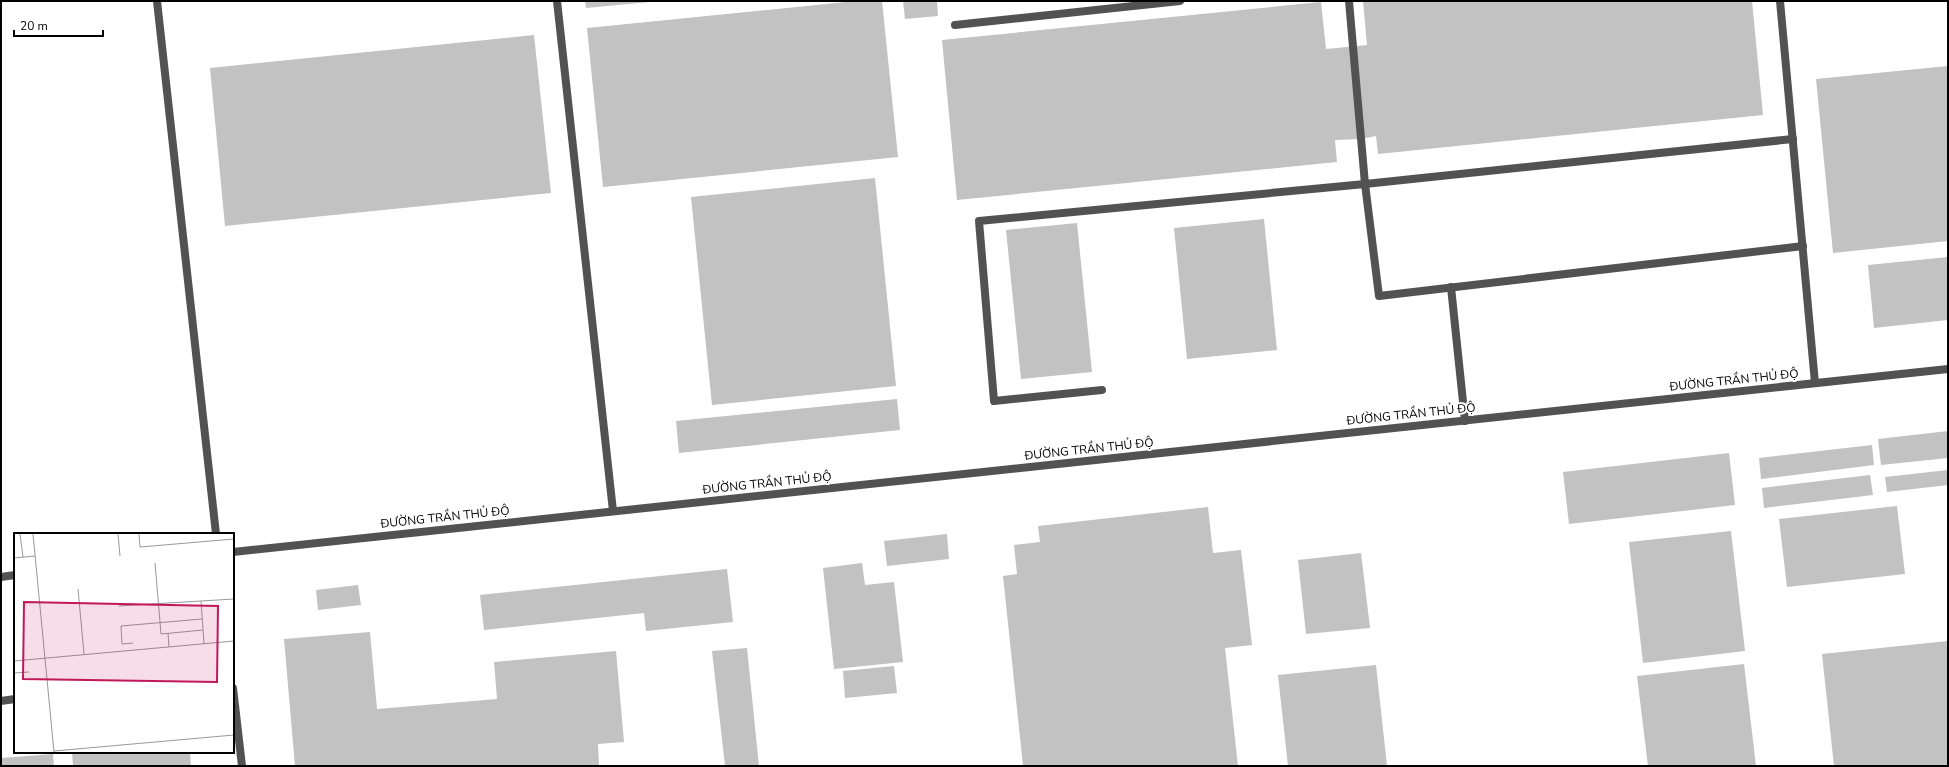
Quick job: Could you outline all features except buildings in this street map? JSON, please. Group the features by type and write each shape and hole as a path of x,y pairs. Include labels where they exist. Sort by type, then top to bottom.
{"street":[{"path":"157,1 216,533"},
{"path":"557,1 613,511"},
{"path":"955,25 1180,1"},
{"path":"1349,1 1364,184 1378,296 1803,246"},
{"path":"1780,1 1815,383"},
{"path":"1102,390 994,401 979,221 1364,184 1792,139"},
{"path":"1451,287 1465,421"},
{"name":"ĐƯỜNG TRẦN THỦ ĐỘ","path":"234,552 1948,369"},
{"path":"1,577 14,575"},
{"path":"234,697 242,766"},
{"path":"1,701 14,699"}]}
